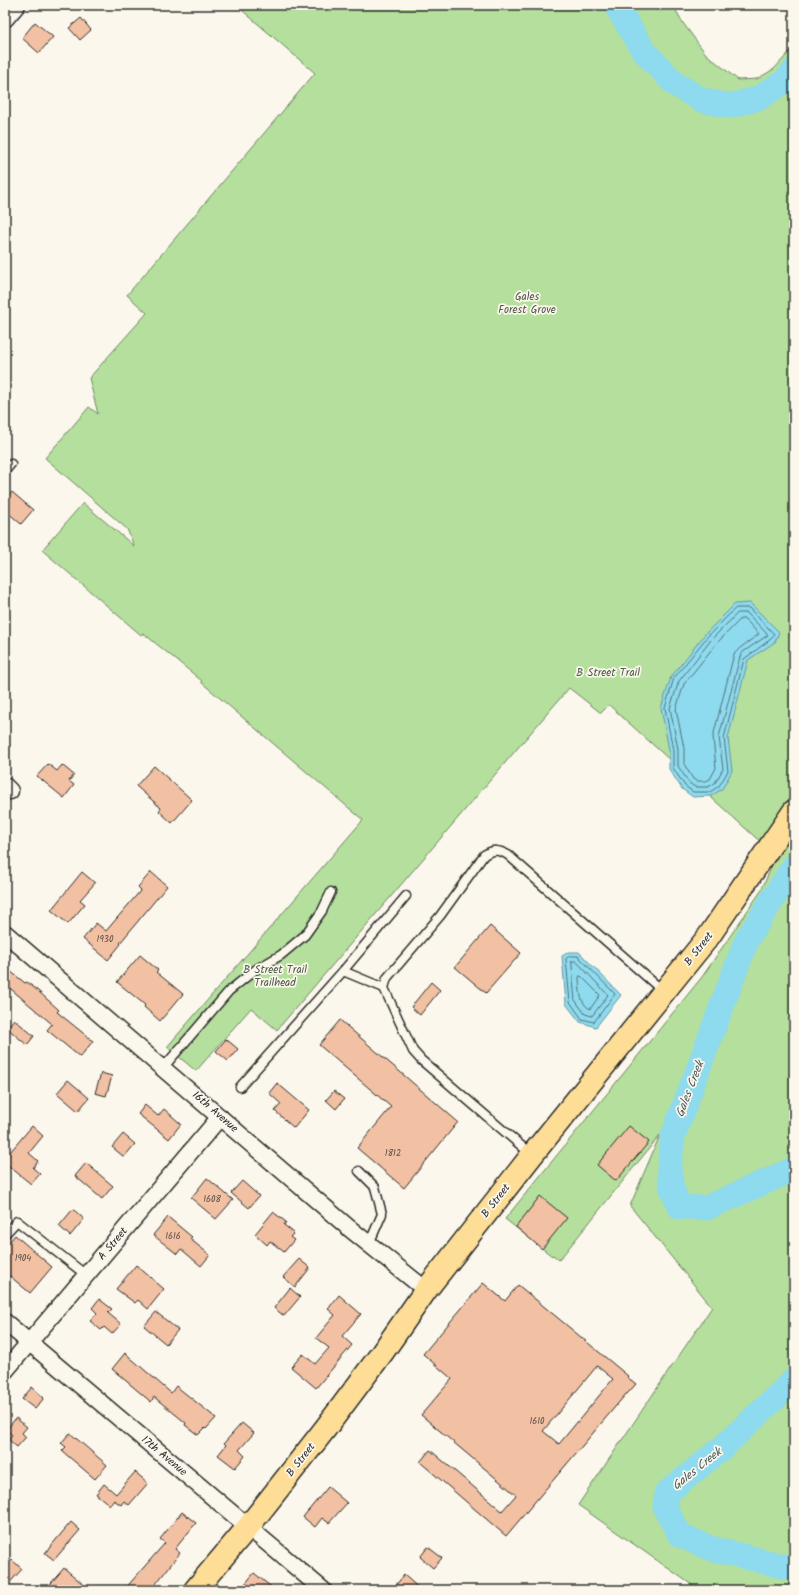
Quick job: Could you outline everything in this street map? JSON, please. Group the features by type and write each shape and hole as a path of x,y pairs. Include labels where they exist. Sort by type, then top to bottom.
{"main road":[{"name":"B Street","path":"195,1590 248,1527 353,1392 426,1290 532,1155 664,993 728,910 794,811"}],"street":[{"path":"5,18 17,5"},
{"name":"16th Avenue","path":"5,933 369,1244 426,1290"},
{"name":"A Street","path":"5,1371 220,1117"},
{"name":"17th Avenue","path":"5,1322 323,1590"}],"lane":[{"path":"5,471 11,464"},
{"path":"532,1155 421,1060 413,1051 384,988 387,978 440,916 484,855 492,850 500,850 508,855 664,993"},
{"path":"163,1068 229,991 255,970 281,955 305,935 322,911 331,892"},
{"path":"240,1088 343,971 406,896"},
{"path":"343,971 384,988"},
{"path":"359,1171 375,1188 382,1214 369,1244"},
{"path":"5,1234 17,1221 86,1275"}],"green space":[{"name":"Gales Forest Grove","path":"236,5 673,5 683,23 706,54 738,80 757,79 774,69 794,47 794,1590 699,1590 578,1505 712,1307 630,1206 660,1135 559,1260 505,1219 702,977 761,891 776,856 609,705 601,713 569,688 277,1030 251,1008 196,1071 167,1047 363,820 201,682 202,681 143,633 141,635 42,550 83,503 134,546 127,529 45,458 89,407 98,414 89,378 147,313 127,295 315,73"}],"water":[{"path":"750,603 779,632 775,642 748,660 728,738 732,771 722,789 711,796 693,797 682,789 669,769 669,750 661,708 671,677 705,634 735,604"},
{"path":"568,952 579,952 621,995 596,1027 580,1022 566,1004 562,956"}],"building":[{"path":"81,18 91,30 80,40 69,28"},
{"path":"35,22 53,37 39,53 22,38"},
{"path":"12,492 33,510 21,524 5,510 5,500"},
{"path":"48,764 57,771 62,765 74,775 69,781 74,785 64,798 37,776"},
{"path":"154,766 192,800 172,823 159,811 161,808 136,786"},
{"path":"82,872 95,883 80,900 85,904 68,924 51,910"},
{"path":"151,872 167,886 120,943 121,944 108,960 83,939 96,923 106,931 141,890 138,887"},
{"path":"490,926 521,953 486,993 455,967"},
{"path":"140,955 158,970 156,972 183,994 160,1021 144,1007 145,1005 117,982"},
{"path":"5,967 38,991 59,1010 57,1012 93,1041 80,1057 47,1030 52,1024 5,984"},
{"path":"431,982 440,990 420,1015 411,1007"},
{"path":"14,1019 34,1036 27,1045 7,1028"},
{"path":"340,1020 458,1122 404,1188 357,1148 391,1107 319,1045"},
{"path":"226,1039 238,1049 228,1061 216,1051"},
{"path":"101,1073 112,1076 106,1096 95,1093"},
{"path":"68,1080 89,1098 78,1111 57,1093"},
{"path":"277,1083 309,1110 294,1128 275,1111 281,1104 269,1093"},
{"path":"334,1091 344,1099 336,1109 326,1100"},
{"path":"145,1105 158,1116 164,1109 181,1124 169,1139 138,1114"},
{"path":"32,1126 43,1136 29,1153 38,1161 33,1168 40,1174 31,1184 5,1163 5,1158"},
{"path":"629,1126 649,1142 616,1181 597,1165"},
{"path":"123,1134 135,1144 124,1157 112,1147"},
{"path":"86,1163 113,1186 102,1199 75,1176"},
{"path":"207,1178 233,1200 216,1219 191,1198"},
{"path":"242,1181 259,1196 249,1208 231,1193"},
{"path":"540,1196 567,1218 542,1249 516,1227"},
{"path":"73,1209 84,1219 70,1236 59,1226"},
{"path":"273,1212 286,1222 284,1225 294,1233 290,1237 294,1240 284,1252 270,1241 267,1245 255,1234"},
{"path":"168,1217 192,1237 190,1239 210,1255 201,1266 181,1249 177,1254 153,1235"},
{"path":"15,1235 52,1267 30,1293 5,1272 5,1247"},
{"path":"299,1259 310,1268 295,1287 283,1277"},
{"path":"136,1265 164,1289 148,1309 138,1300 135,1303 116,1289"},
{"path":"483,1283 505,1301 518,1285 636,1384 506,1536 420,1462 430,1450 502,1511 516,1495 421,1415 452,1379 423,1354","holes":["597,1366 613,1379 559,1444 543,1431"]},
{"path":"290,1288 300,1297 284,1316 274,1308"},
{"path":"339,1295 361,1314 342,1336 352,1345 316,1388 291,1367 303,1354 315,1364 329,1348 316,1338 335,1315 328,1309"},
{"path":"99,1299 112,1309 108,1313 121,1324 112,1334 104,1327 101,1330 90,1321 97,1313 92,1308"},
{"path":"156,1312 178,1330 166,1344 144,1326"},
{"path":"125,1353 171,1393 176,1386 216,1418 198,1435 185,1425 186,1423 154,1397 151,1402 112,1369"},
{"path":"32,1387 44,1398 35,1409 22,1399"},
{"path":"16,1418 27,1427 22,1433 26,1437 17,1447 8,1439 12,1435 6,1430"},
{"path":"242,1423 254,1433 239,1450 245,1456 235,1468 218,1455 226,1445 224,1443"},
{"path":"70,1433 107,1465 95,1479 62,1451 66,1447 61,1443"},
{"path":"135,1472 148,1483 129,1505 124,1501 121,1505 114,1500 110,1505 96,1494 104,1484 116,1494"},
{"path":"328,1487 347,1503 329,1523 322,1518 315,1527 303,1517"},
{"path":"182,1512 196,1523 175,1549 180,1553 151,1590 124,1590 165,1543 160,1539"},
{"path":"71,1522 80,1530 54,1560 45,1553"},
{"path":"428,1547 442,1558 433,1568 420,1557"},
{"path":"12,1560 22,1569 5,1588 5,1568"},
{"path":"64,1568 90,1590 45,1590"},
{"path":"254,1573 275,1590 240,1590"},
{"path":"404,1575 421,1590 392,1590"}],"waterway":[{"name":"Gales Creek","path":"616,5 643,50 675,84 702,100 730,106 759,98 785,81 794,71"},
{"name":"Gales Creek","path":"794,866 747,939 673,1136 669,1169 672,1189 680,1207 706,1208 794,1169"},
{"name":"Gales Creek","path":"794,1380 723,1447 667,1493 665,1508 680,1535 710,1548 794,1569"}],"park label":[{"name":"B Street Trail","path":"608,673"},
{"name":"B Street Trail Trailhead","path":"275,976"}]}
